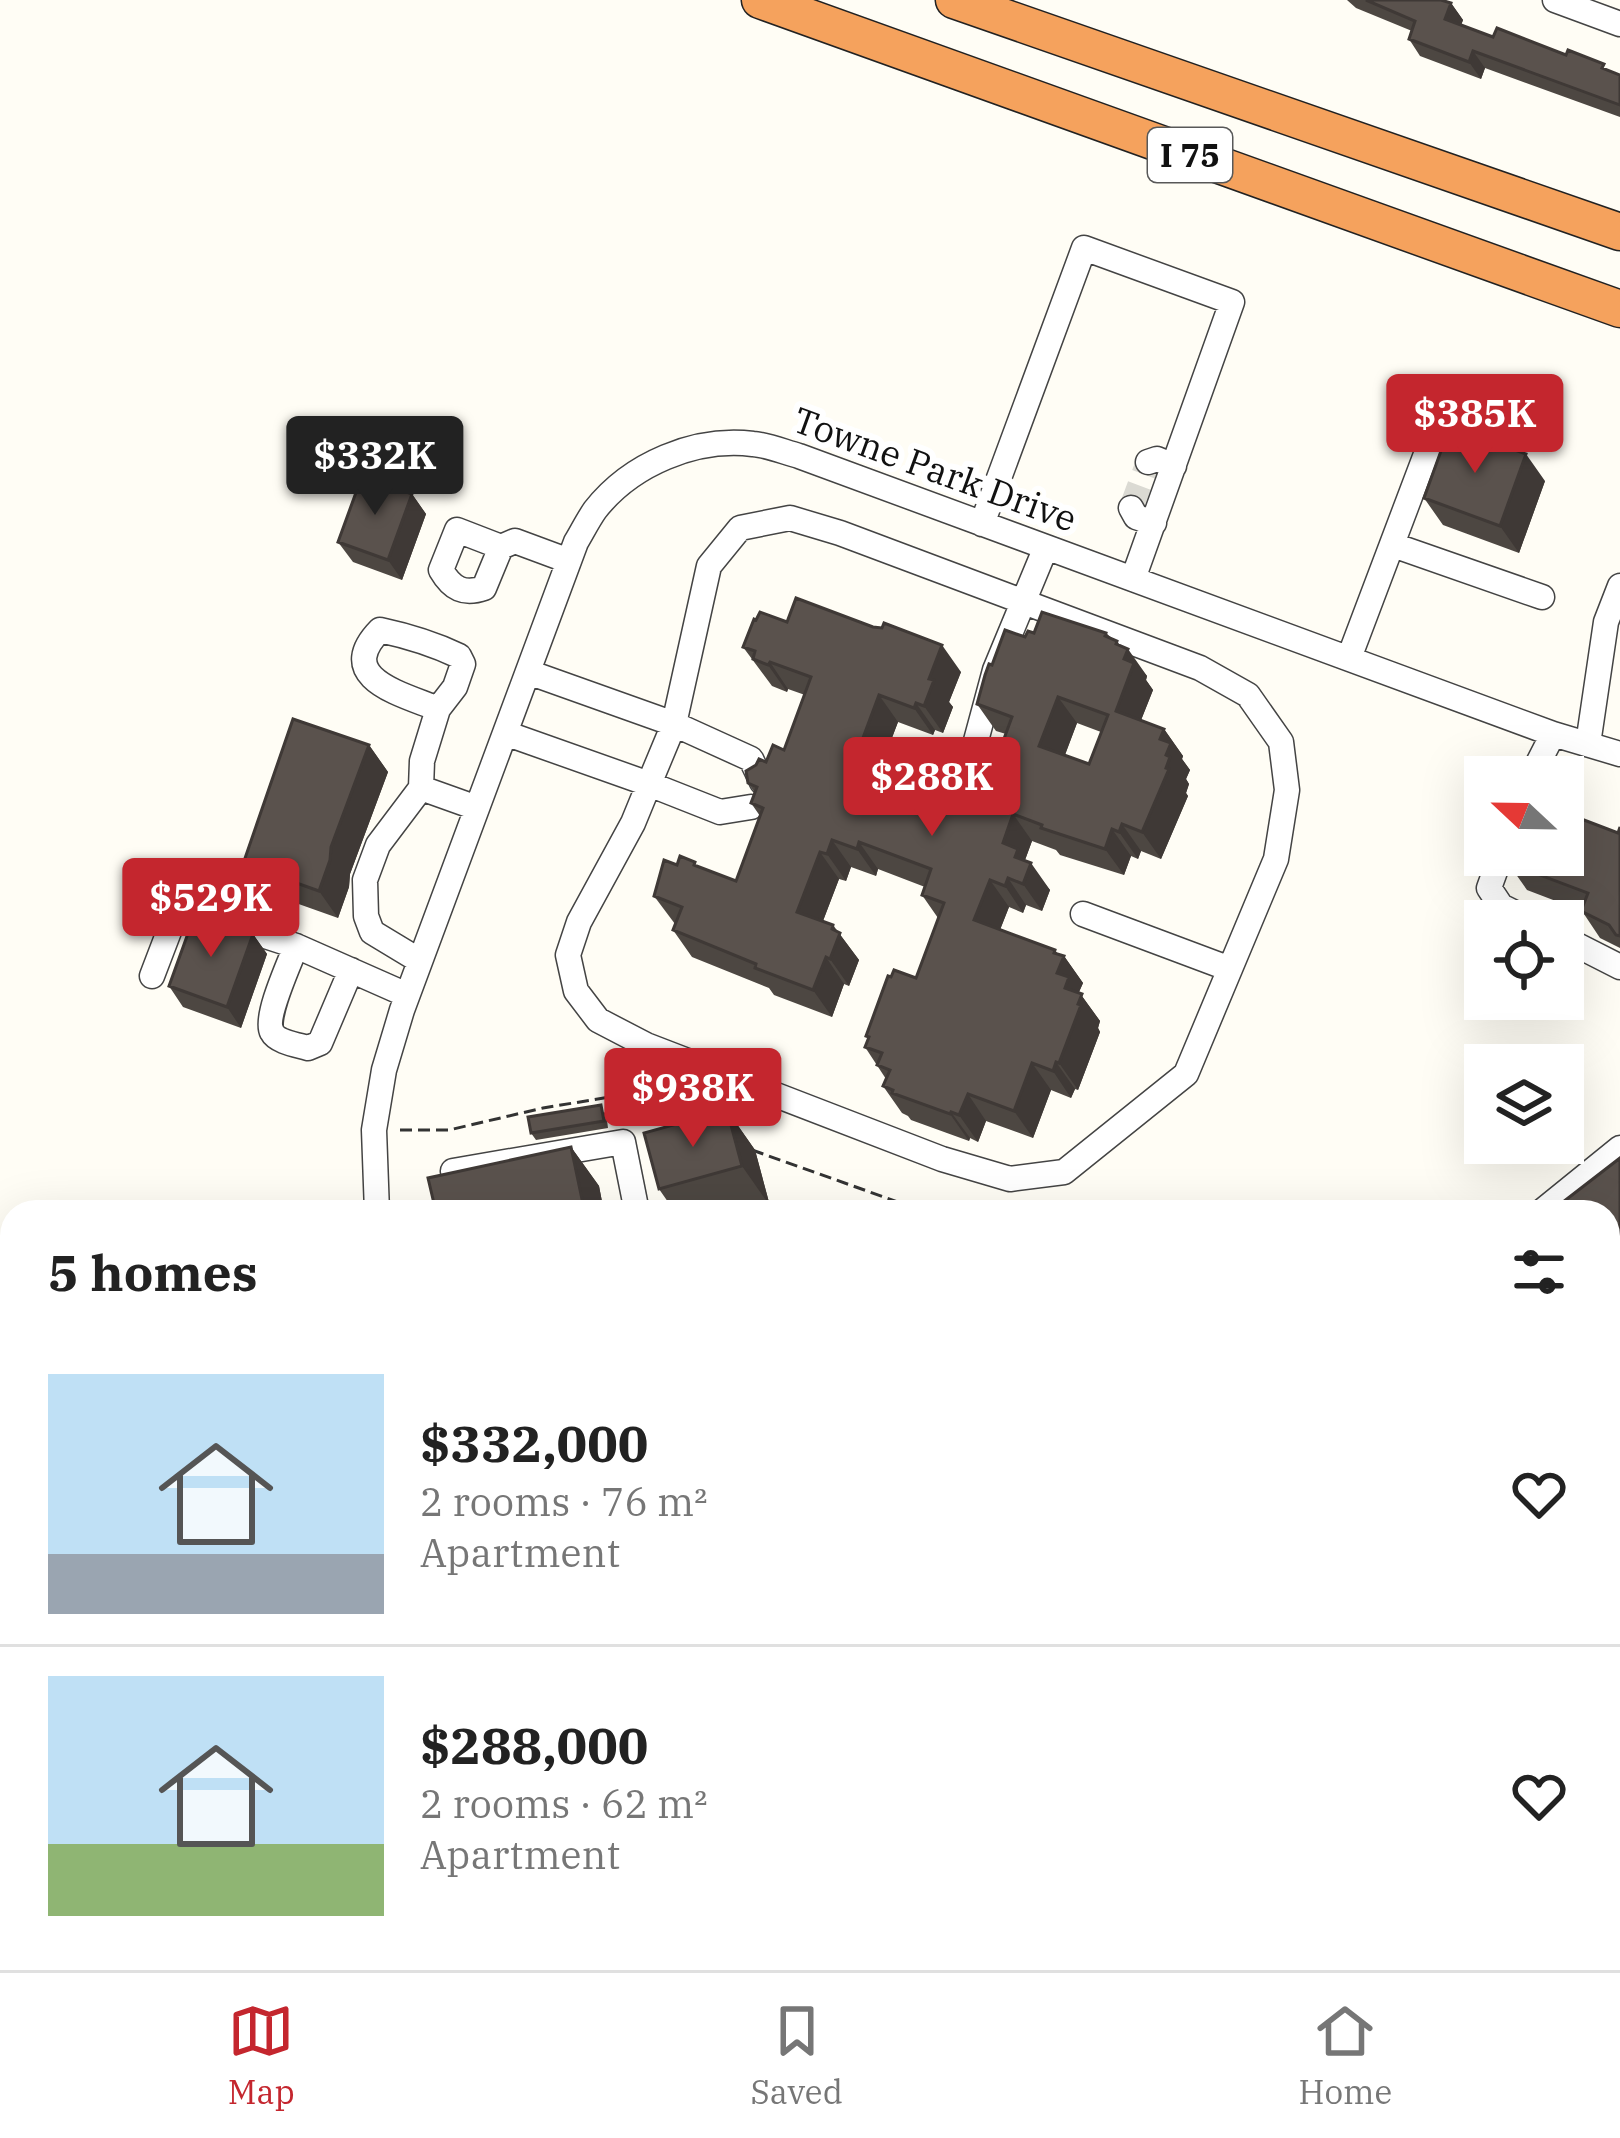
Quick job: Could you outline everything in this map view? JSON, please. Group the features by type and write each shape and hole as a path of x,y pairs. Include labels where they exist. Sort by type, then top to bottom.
{"highway":[{"name":"I 75","path":"760,0 1620,309"},
{"name":"I 75","path":"954,0 1620,232"}],"street":[{"path":"1555,0 1620,24"},
{"path":"982,524 1084,248 1232,302 1133,579"},
{"path":"1349,658 1445,404"},
{"name":"Towne Park Drive","path":"377,1200 374,1130 384,1070 407,995 576,542 596,509 624,482 686,449 755,443 799,456 1553,734 1620,754"},
{"path":"1148,462 1157,459 1174,466"},
{"path":"1131,508 1136,517 1154,523"},
{"path":"790,518 840,532 1024,603 1200,668 1248,695 1281,742 1287,790 1276,859 1186,1074 1064,1172 1010,1179 942,1160 646,1045 598,1020 576,992 568,955 579,922 633,823 674,724 709,566 740,528 790,518"},
{"path":"501,547 515,541 569,561"},
{"path":"1394,545 1542,597"},
{"path":"963,789 995,670 1046,547"},
{"path":"1588,744 1611,646 1606,622 1620,586"},
{"path":"528,671 674,724 751,759 762,782"},
{"path":"420,961 372,932 366,916 365,880 379,845 422,788 422,761 438,709"},
{"path":"505,733 720,812 751,807"},
{"path":"1542,756 1553,734"},
{"path":"422,788 477,808"},
{"path":"152,976 173,921 189,911 296,946 407,995"},
{"path":"1083,914 1230,969"},
{"path":"296,946 270,1018 276,1038 308,1048 320,1043 351,970"},
{"path":"1584,949 1620,967"},
{"path":"453,1172 623,1142 635,1200"},
{"path":"1556,1200 1620,1148"}],"path":[{"path":"374,1130 448,1130 610,1097 632,1101 685,1124"},
{"path":"737,1144 893,1200"}],"building":[{"path":"1366,0 1441,0 1451,3 1445,19 1493,37 1497,28 1604,64 1602,68 1620,75 1620,105 1473,51 1469,62 1409,39 1415,21"},
{"path":"1450,426 1526,454 1500,526 1424,498"},
{"path":"362,476 412,494 388,560 338,542"},
{"path":"796,598 873,627 882,628 884,623 942,645 924,706 916,703 914,708 879,695 857,754 864,757 858,772 951,813 962,785 984,793 1012,717 977,704 1005,630 1025,637 1028,631 1034,633 1042,612 1106,633 1128,649 1124,659 1134,663 1116,711 1164,729 1160,739 1171,743 1166,755 1169,769 1142,832 1122,824 1119,832 1112,829 1105,849 1013,814 1003,843 1018,849 1015,857 1031,863 1023,884 1008,878 1005,886 990,880 974,920 1064,956 1057,973 1069,977 1065,988 1082,994 1059,1063 1053,1071 1032,1063 1014,1111 968,1094 959,1115 950,1114 892,1093 883,1086 890,1070 877,1065 882,1053 865,1047 888,976 894,970 916,978 944,903 922,895 931,869 859,842 857,849 832,840 827,854 820,852 797,912 833,925 840,933 813,990 673,930 682,907 654,896 664,860 677,865 680,856 736,881 763,808 751,803 757,787 748,783 746,771 759,759 766,762 773,745 784,750 811,677 753,659 755,651 743,647 760,612 787,622","holes":["1058,697 1108,715 1089,764 1039,746"]},
{"path":"293,719 369,745 319,891 243,864"},
{"path":"1584,820 1618,833 1620,827 1620,936 1584,912 1588,893 1543,876 1584,876"},
{"path":"195,914 253,934 227,1007 169,986"},
{"path":"601,1105 604,1121 531,1133 528,1117"},
{"path":"727,1110 742,1166 659,1189 644,1133"},
{"path":"571,1147 582,1200 433,1200 428,1178"},
{"path":"1620,1158 1620,1200 1566,1200"}],"tunnel":[{"path":"1131,508 1148,462"}]}
